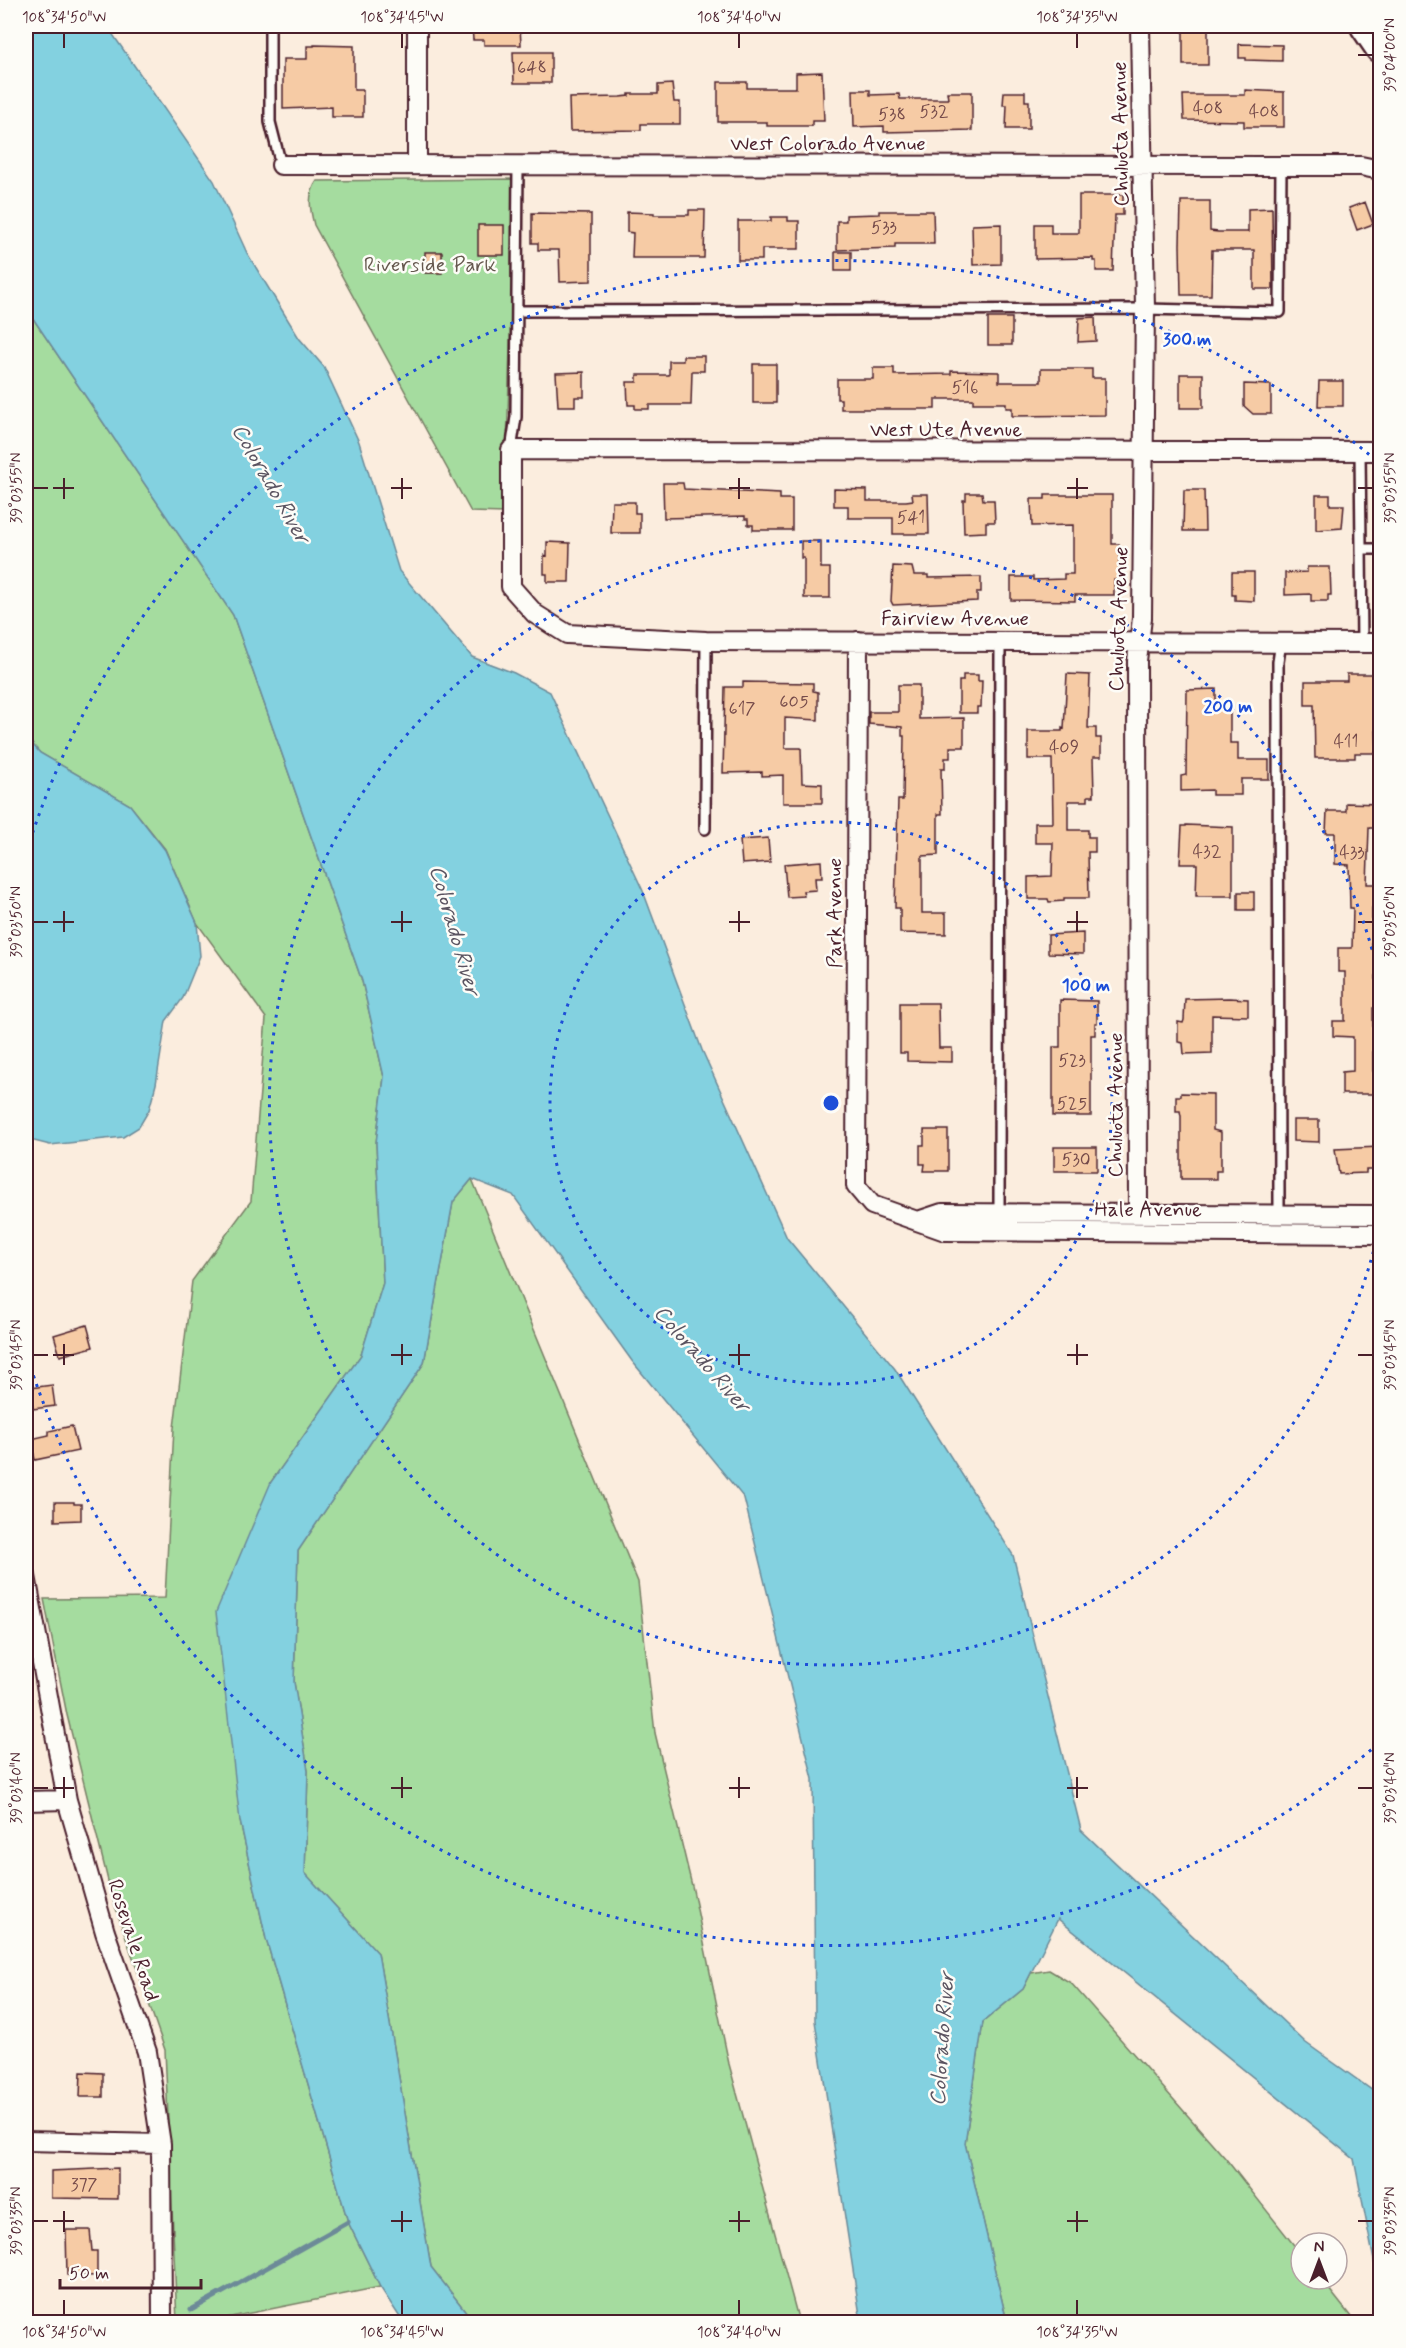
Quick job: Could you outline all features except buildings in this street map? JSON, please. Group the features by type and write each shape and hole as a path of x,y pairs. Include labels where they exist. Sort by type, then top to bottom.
{"street":[{"path":"417,26 417,164"},
{"name":"Chuluota Avenue","path":"1138,1213 1137,661 1142,618 1145,309 1140,26"},
{"name":"West Colorado Avenue","path":"281,165 1281,166 1378,169"},
{"name":"West Ute Avenue","path":"512,450 1380,451"},
{"name":"Fairview Avenue","path":"512,450 512,587 535,614 567,634 705,641 1380,643"},
{"name":"Park Avenue","path":"856,1186 858,640"},
{"name":"Hale Avenue","path":"856,1186 872,1205 945,1231 1380,1234"},
{"name":"Hale Avenue","path":"918,1221 942,1213 999,1212 1380,1215"},
{"name":"Rosevale Road","path":"26,1576 68,1800 105,1932 147,2052 161,2144 162,2322"},
{"path":"26,1801 68,1800"},
{"path":"26,2141 161,2144"}],"lane":[{"path":"270,26 270,122 281,165"},
{"path":"512,450 516,417 518,165"},
{"path":"518,311 1145,309 1280,312 1281,166"},
{"path":"1360,451 1362,643"},
{"path":"1361,549 1380,549"},
{"path":"705,641 705,829"},
{"path":"999,1212 1000,641"},
{"path":"1279,1214 1278,662 1281,642"}],"green space":[{"name":"Riverside Park","path":"515,179 505,513 471,512 314,225 311,197 317,181"},
{"path":"26,308 233,615 362,981 384,1077 376,1143 383,1283 361,1355 271,1482 240,1821 266,1939 348,2222 380,2287 206,2322 177,2322 165,2050 112,1897 67,1715 44,1599 165,1598 174,1428 192,1281 251,1201 266,1018 197,923 165,849 130,805 40,753 26,737"},
{"path":"472,1179 638,1582 655,1733 693,1890 729,2064 799,2322 474,2322 431,2267 378,1953 305,1873 308,1771 294,1682 298,1551 424,1363 453,1202"},
{"path":"1049,1970 1071,1983 1226,2159 1289,2239 1289,2291 1330,2291 1355,2322 1007,2322 965,2143 983,2022 1023,1989 1031,1973"}],"water":[{"name":"Colorado River","path":"26,26 107,26 214,181 247,253 299,338 324,367 359,442 399,571 472,657 514,673 550,692 643,891 702,1050 787,1238 895,1369 1013,1555 1081,1830 1306,2043 1380,2096 1380,2291 1354,2159 1058,1919 1023,1989 983,2022 965,2143 1007,2322 861,2322 815,2021 813,1779 744,1498 632,1361 513,1195 472,1179 453,1202 424,1363 298,1551 294,1682 308,1771 305,1873 378,1953 431,2267 474,2322 403,2322 380,2287 348,2222 266,1939 240,1821 216,1612 271,1482 361,1355 383,1283 376,1143 384,1077 362,981 233,615 26,308"},
{"path":"26,737 40,753 130,805 165,850 197,923 200,956 183,998 166,1021 156,1084 149,1110 139,1127 123,1137 50,1145 26,1139"}],"waterway":[{"path":"191,2310 348,2222"}]}
